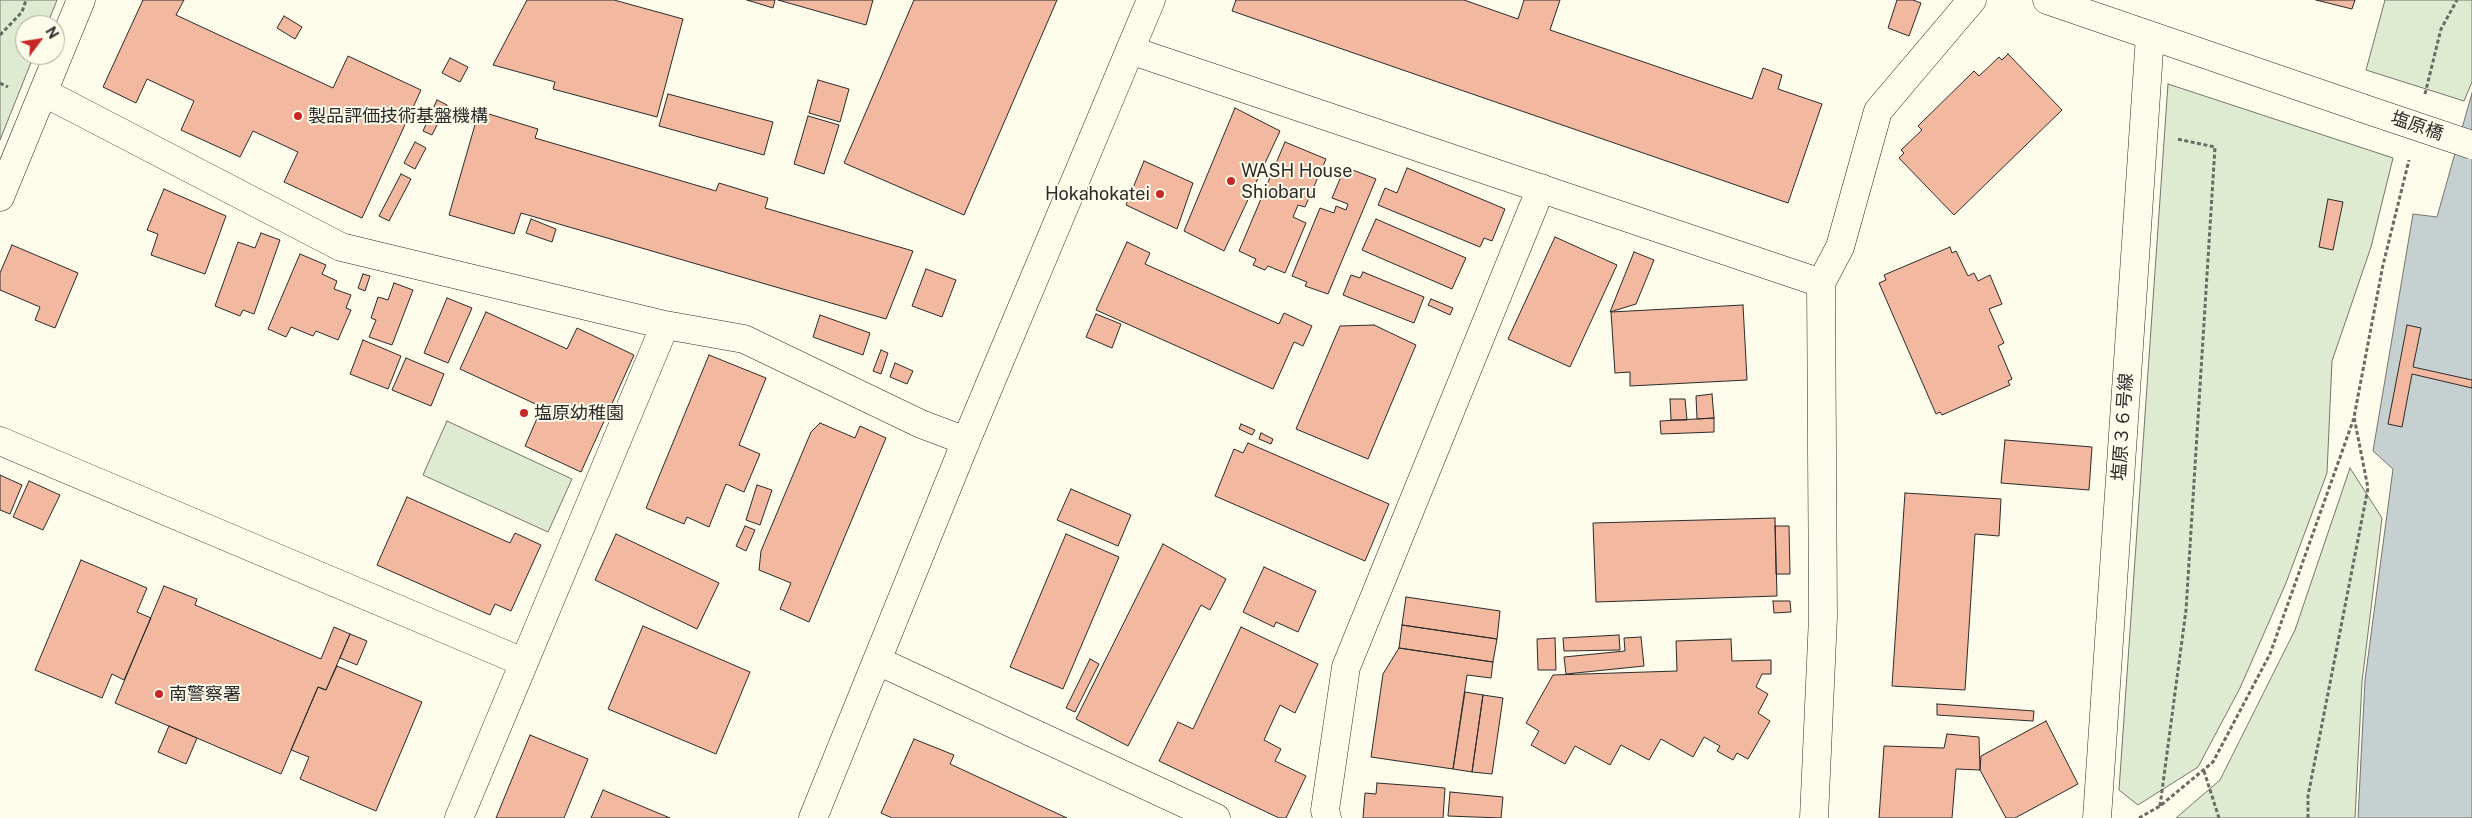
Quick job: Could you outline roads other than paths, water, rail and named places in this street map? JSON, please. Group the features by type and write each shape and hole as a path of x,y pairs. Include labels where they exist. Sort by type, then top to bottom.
{"street":[{"path":"0,197 81,0"},
{"path":"813,818 966,441 1151,0"},
{"path":"1814,818 1823,617 1821,283 1840,248 1878,111 1972,0"},
{"name":"塩原橋","path":"2046,0 2472,145"},
{"name":"塩原３６号線","path":"2097,818 2150,36"},
{"path":"1130,50 1821,283"},
{"path":"42,92 340,247 665,325 744,339 921,424 966,441"},
{"path":"1327,818 1325,810 1346,667 1541,188"},
{"path":"459,818 522,662 665,325"},
{"path":"0,441 522,662"},
{"path":"878,661 1216,818"}],"place":[{"name":"製品評価技術基盤機構","path":"298,116"},
{"name":"WASH House Shiobaru","path":"1231,181"},
{"name":"Hokahokatei","path":"1160,194"},
{"name":"塩原幼稚園","path":"524,413"},
{"name":"南警察署","path":"159,694"}]}
